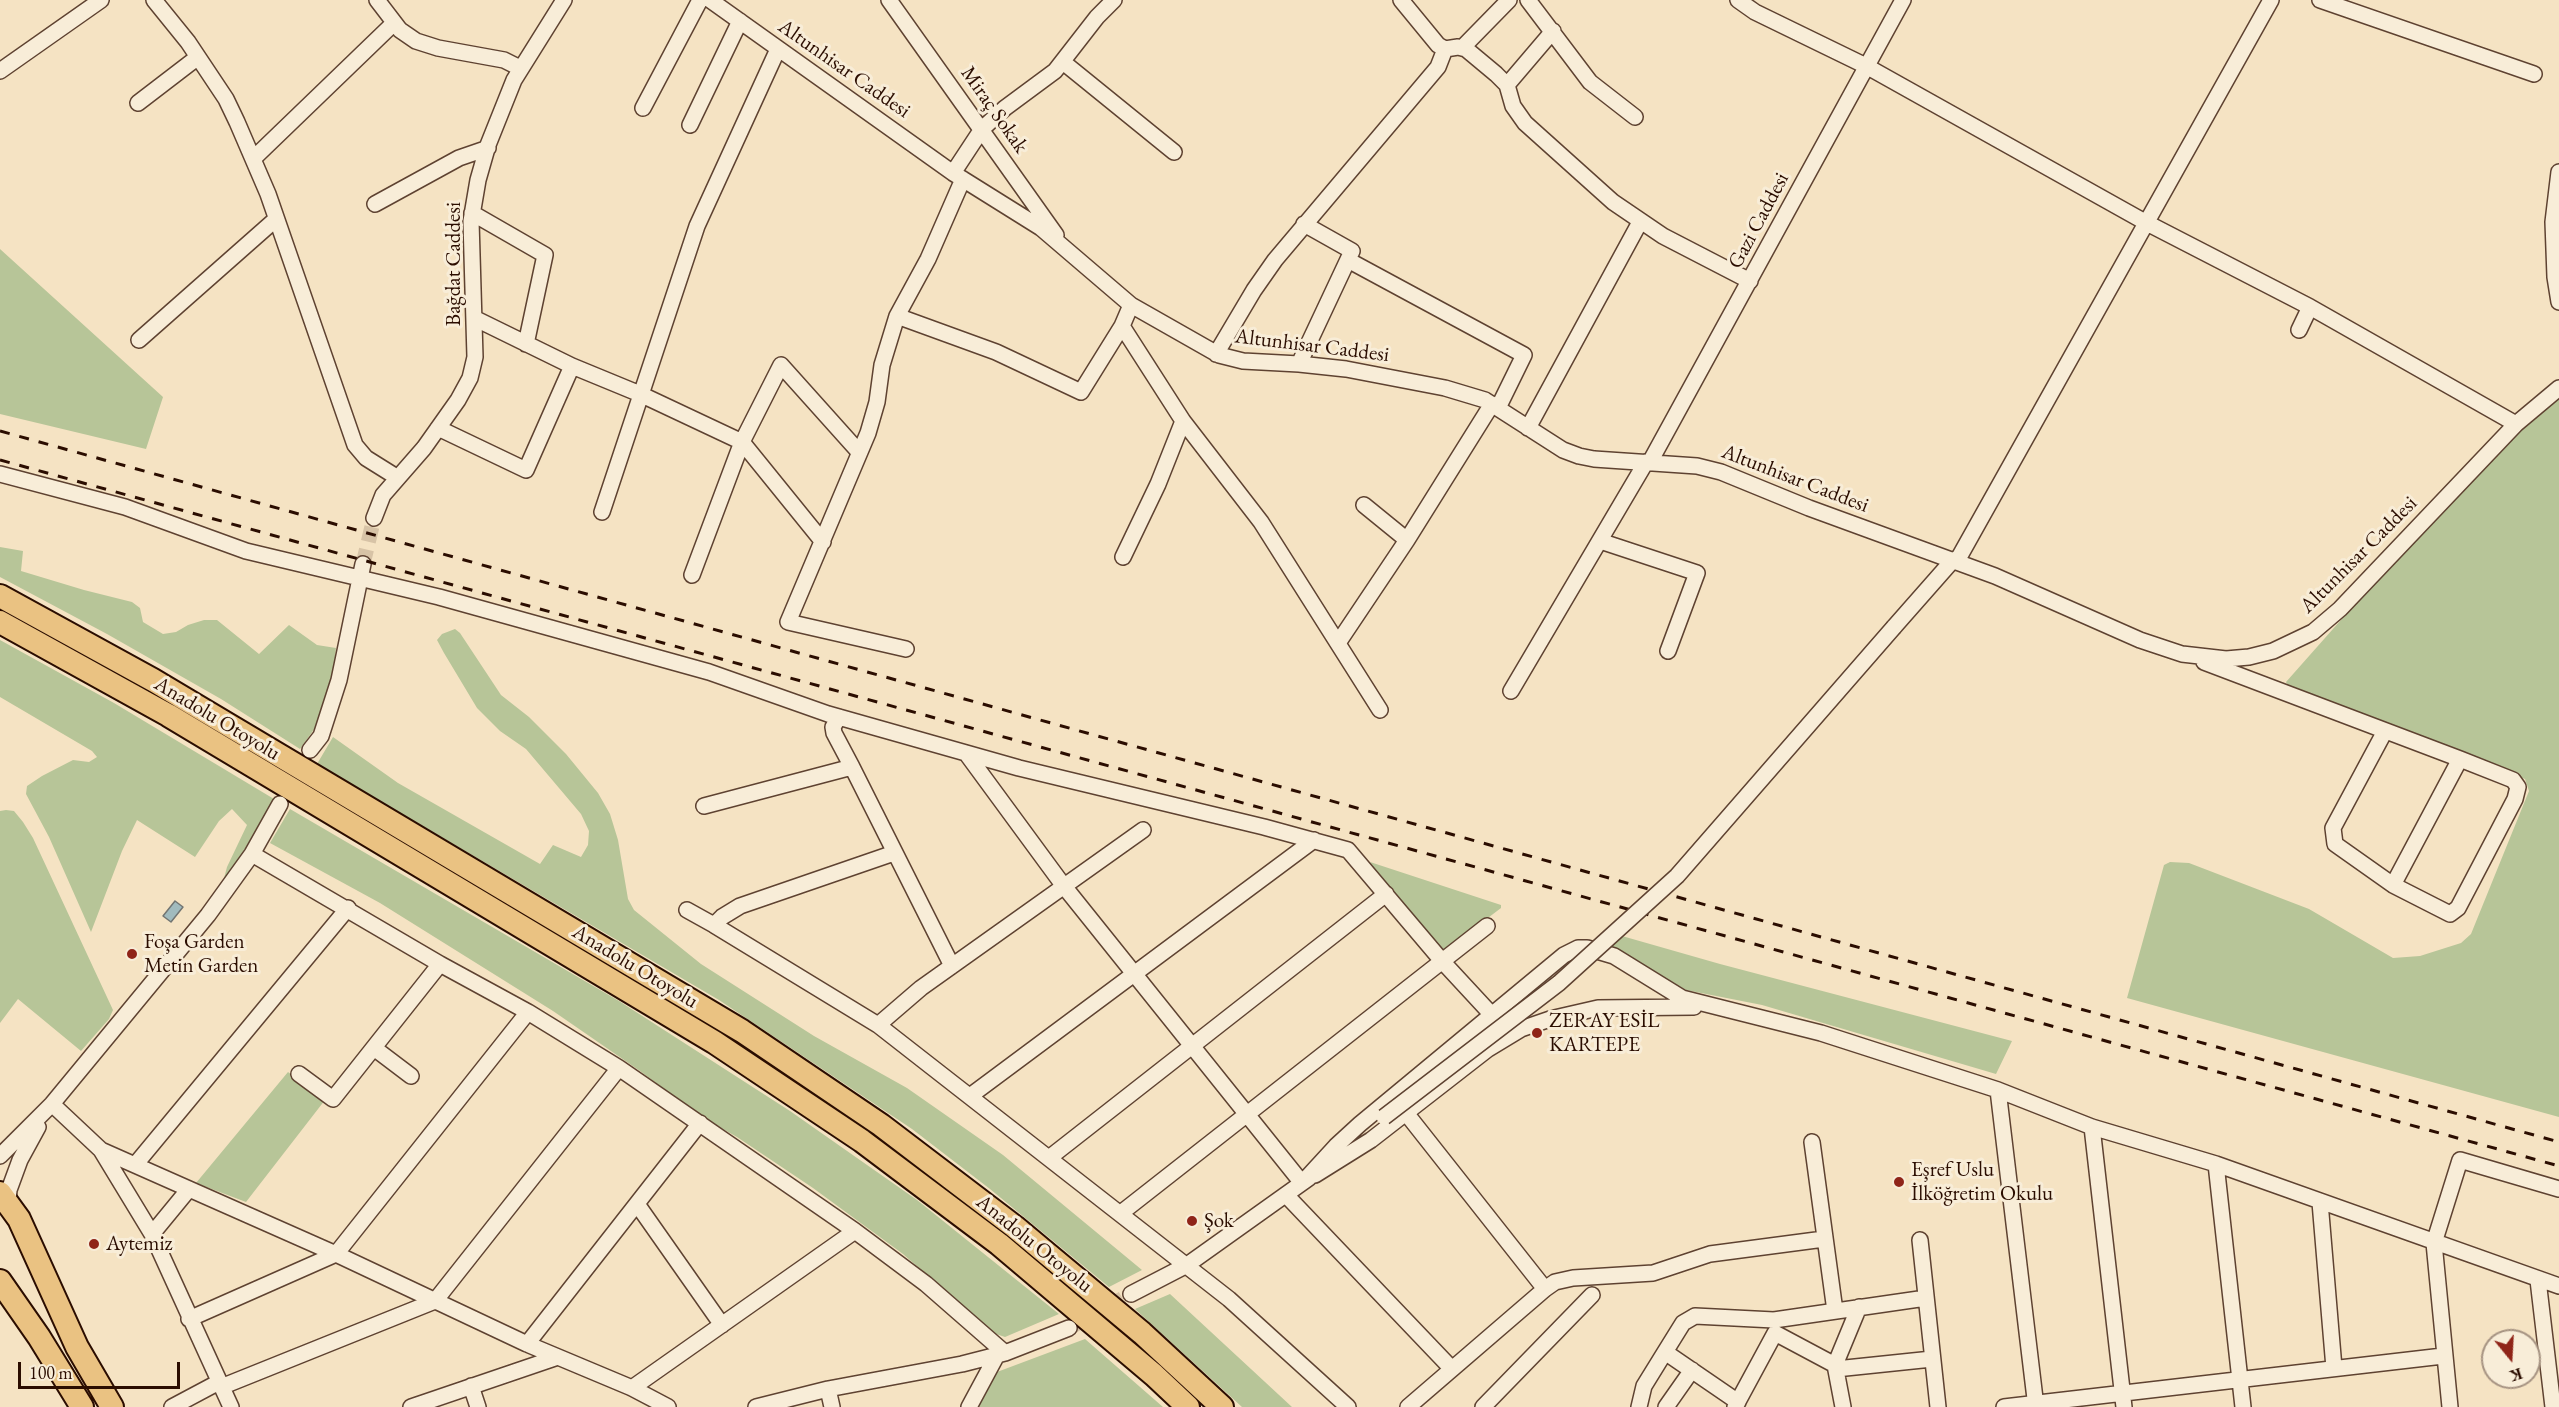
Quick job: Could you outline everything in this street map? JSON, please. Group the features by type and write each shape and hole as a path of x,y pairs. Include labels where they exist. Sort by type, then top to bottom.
{"highway":[{"name":"Anadolu Otoyolu","path":"0,596 163,686 742,1031 881,1125 1015,1227 1142,1333 1222,1407"},
{"name":"Anadolu Otoyolu","path":"0,622 168,715 714,1042 862,1140 974,1225 1068,1301 1188,1407"},
{"path":"3,1202 21,1222 78,1347 112,1407"},
{"path":"0,1281 39,1336 82,1407"}],"street":[{"path":"0,71 100,0"},
{"path":"154,0 198,57 231,108 254,158 351,436 366,458 398,478"},
{"path":"377,0 407,36 425,44 497,58 520,68"},
{"name":"Bağdat Caddesi","path":"374,518 383,495 458,400 473,367 472,213 478,180 488,148 520,68 564,0"},
{"path":"643,108 700,0"},
{"name":"Altunhisar Caddesi","path":"711,0 958,176 1041,228 1063,244 1131,305 1216,354 1243,361 1299,364 1412,381 1469,394 1495,406 1563,450 1579,456 1697,466 1715,470 1809,508 1955,560 2140,640 2182,654 2216,658 2249,657 2273,651 2313,632 2340,609 2516,424 2559,388"},
{"name":"Miraç Sokak","path":"890,0 1063,244"},
{"path":"906,649 788,622 824,542 873,417 882,365 897,316 928,259 958,176 982,129 1063,62 1097,17 1114,0"},
{"path":"1401,0 1438,45 1445,49 1462,48 1473,53 1507,85 1513,106 1525,123 1605,195 1640,222 1750,281"},
{"path":"1462,48 1509,0"},
{"path":"1528,0 1590,82 1635,117"},
{"path":"1738,0 1755,12 1866,66 2145,222 2310,306 2516,424"},
{"name":"Gazi Caddesi","path":"1511,691 1648,462 1750,281 1903,0"},
{"path":"1131,1294 1187,1265 1302,1183 1559,983 1677,876 1955,560 2271,0"},
{"path":"2320,0 2534,74"},
{"path":"690,125 740,21"},
{"path":"254,158 394,23"},
{"path":"1507,85 1553,31"},
{"path":"602,512 697,226 778,49"},
{"path":"1216,354 1254,290 1305,224 1432,73 1443,59 1445,49"},
{"path":"138,103 198,57"},
{"path":"1063,62 1174,152"},
{"path":"375,204 459,158 488,148"},
{"path":"2559,172 2553,222 2555,277 2559,302"},
{"path":"472,213 545,255 526,344"},
{"path":"139,340 276,219"},
{"path":"1528,428 1640,222"},
{"path":"1299,364 1352,251 1305,224"},
{"path":"1338,643 1495,406 1524,355 1348,260"},
{"path":"897,316 996,352 1081,392 1122,326 1131,305"},
{"path":"2299,330 2310,306"},
{"path":"474,318 572,366 640,394 742,442 824,542"},
{"path":"1122,326 1183,421 1261,522 1380,710"},
{"path":"692,575 742,442 780,365 859,452"},
{"path":"438,428 526,470 572,366"},
{"path":"1123,557 1158,484 1183,421"},
{"path":"0,474 125,507 246,551 362,572 439,597 709,672 839,717 966,753 1348,850 1442,962 1492,1015"},
{"path":"1364,505 1407,540"},
{"path":"1600,541 1697,573 1668,651"},
{"path":"310,750 321,736 334,697 362,572"},
{"path":"2182,654 2460,759 2516,783 2517,792 2505,819 2454,912 2446,914 2393,885 2342,851 2332,837 2333,828 2385,731"},
{"path":"839,717 833,727 952,966"},
{"path":"966,753 1063,885 1302,1183"},
{"path":"2393,885 2460,759"},
{"path":"704,806 852,767"},
{"path":"0,1156 52,1104 208,915 252,854 280,804"},
{"path":"878,1025 921,988 1143,830"},
{"path":"970,1096 1314,840"},
{"path":"714,925 722,917 741,906 894,853"},
{"path":"252,854 348,908 440,964 528,1012 619,1068 855,1231 926,1284 1001,1354"},
{"path":"1049,1158 1386,894"},
{"path":"135,1165 348,908"},
{"path":"687,910 878,1025 1230,1299 1348,1407"},
{"path":"1121,1213 1487,926"},
{"path":"1302,1183 1360,1124 1564,955 1578,948 1601,951 1614,956 1671,993 1712,1007 1812,1031 1998,1090 2092,1127 2216,1164 2559,1286"},
{"path":"299,1074 333,1099 440,964"},
{"path":"1302,1183 1352,1153 1488,1049 1534,1024 1573,1012 1598,1008 1712,1007"},
{"path":"189,1319 336,1254 528,1012"},
{"path":"374,1048 411,1076"},
{"path":"172,1407 220,1385 435,1301 619,1068"},
{"path":"1998,1090 2036,1405"},
{"path":"52,1104 101,1150 152,1234 231,1407"},
{"path":"3,1202 20,1160 52,1104"},
{"path":"1406,1113 1545,1289"},
{"path":"527,1344 700,1123"},
{"path":"2092,1127 2123,1400"},
{"path":"1812,1142 1835,1311"},
{"path":"101,1150 336,1254 527,1344 632,1388 668,1407"},
{"path":"2450,1407 2434,1243 2460,1160 2559,1189"},
{"path":"2216,1164 2243,1407"},
{"path":"152,1234 189,1189"},
{"path":"1286,1195 1452,1369"},
{"path":"2320,1202 2334,1368"},
{"path":"637,1204 722,1325"},
{"path":"632,1388 855,1231"},
{"path":"1408,1407 1545,1289 1561,1280 1653,1273 1710,1254 1824,1239"},
{"path":"1920,1240 1938,1407"},
{"path":"2538,1280 2553,1407"},
{"path":"1483,1407 1592,1295"},
{"path":"1640,1407 1644,1386 1683,1323 1695,1316 1774,1327 1835,1311 1926,1298"},
{"path":"1843,1407 1835,1367 1859,1307"},
{"path":"1774,1327 1835,1367 1932,1359"},
{"path":"1665,1352 1737,1405 1774,1327"},
{"path":"756,1407 828,1389 962,1364 1001,1354 1069,1328"},
{"path":"969,1407 1001,1354"},
{"path":"2004,1407 2123,1400 2334,1368 2444,1356"},
{"path":"411,1407 558,1357"},
{"path":"1666,1407 1692,1370"},
{"path":"471,1386 478,1407"},
{"path":"828,1389 832,1407"}],"green space":[{"path":"0,249 163,397 146,449 0,414"},
{"path":"2559,397 2559,1117 2127,998 2164,865 2170,862 2189,863 2309,909 2393,958 2420,956 2461,943 2471,934 2529,791 2525,779 2289,688 2286,682 2488,461 2522,426"},
{"path":"0,547 23,551 21,571 132,602 140,608 143,622 163,634 176,632 204,620 217,620 259,654 289,625 317,645 336,648 334,668 315,728 300,749 221,699 107,634 0,577"},
{"path":"455,629 460,633 501,695 529,717 566,754 598,793 610,814 618,840 628,899 634,910 701,964 814,1036 907,1088 1003,1155 1142,1270 1109,1287 990,1189 912,1129 719,1000 317,764 333,737 398,783 540,864 553,845 581,857 588,845 589,831 581,814 526,749 500,731 477,708 444,653 437,640 442,634"},
{"path":"0,640 114,703 274,799 262,829 223,882 227,867 247,825 232,809 219,821 195,857 137,820 122,851 91,932 49,837 26,794 27,786 42,776 73,760 89,762 97,757 92,751 0,697"},
{"path":"290,809 619,1001 790,1111 917,1200 1059,1314 1005,1337 993,1333 903,1254 813,1188 737,1137 700,1116 553,1011 380,903 270,843"},
{"path":"0,811 14,811 33,838 113,1010 109,1019 81,1051 18,999 0,1023"},
{"path":"1370,862 1501,905 1501,908 1443,952 1382,880"},
{"path":"1622,936 2012,1041 1996,1074 1762,1005 1686,990 1610,947"},
{"path":"288,1072 325,1100 246,1202 196,1183"},
{"path":"1170,1294 1292,1407 1242,1407 1135,1309"},
{"path":"1085,1339 1163,1407 978,1407 997,1372"}],"water":[{"path":"175,901 183,907 171,922 163,916"}],"tunnel":[{"path":"363,564 374,518"},
{"path":"1069,1328 1131,1294"}],"railway":[{"path":"0,431 2559,1142"},
{"path":"0,460 2559,1166"}],"place":[{"name":"Foşa Garden Metin Garden","path":"132,954"},
{"name":"ZERAY ESİL KARTEPE","path":"1537,1033"},
{"name":"Eşref Uslu İlköğretim Okulu","path":"1899,1182"},
{"name":"Şok","path":"1192,1221"},
{"name":"Aytemiz","path":"94,1244"}]}
